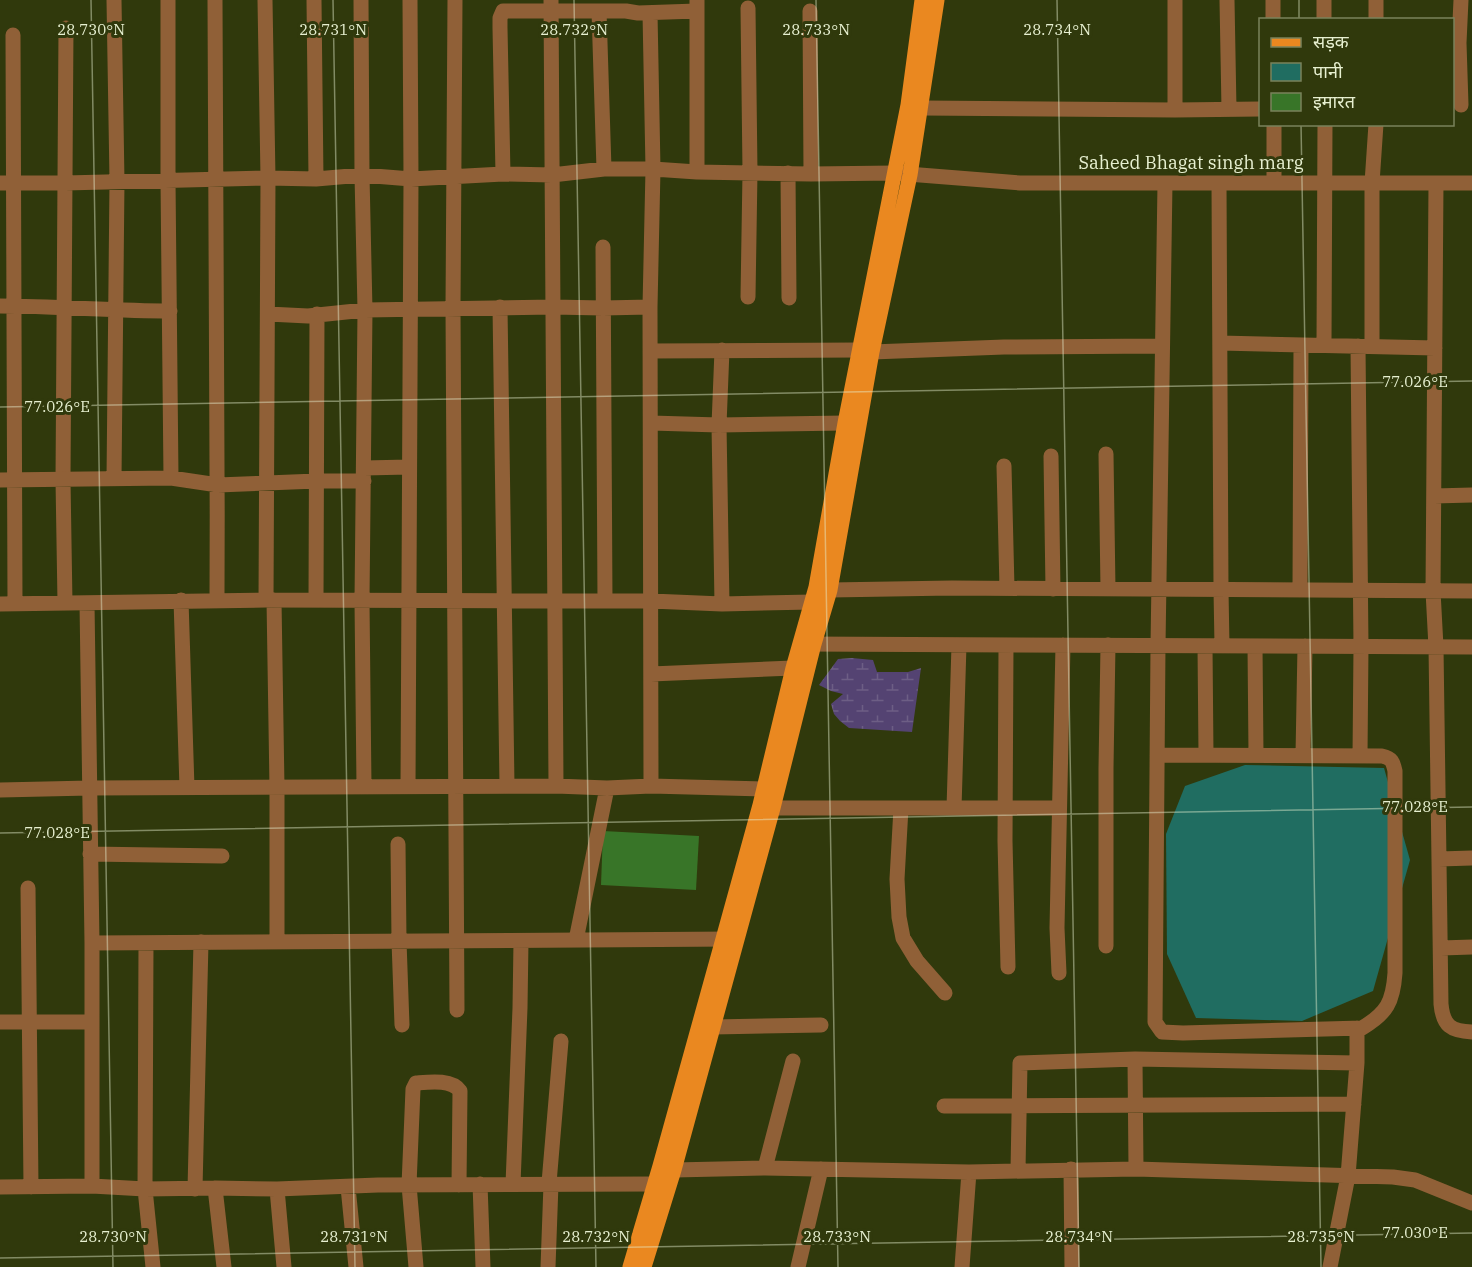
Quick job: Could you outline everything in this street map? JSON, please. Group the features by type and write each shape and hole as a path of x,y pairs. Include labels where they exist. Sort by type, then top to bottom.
{"main road":[{"path":"903,174 908,105 922,0"},
{"path":"644,1267 674,1170 713,1027 730,939 793,668 807,644 830,590 866,351 903,174 922,108 937,0"},
{"path":"630,1267 730,939 773,808 807,644 812,602 845,423 866,351"}],"street":[{"path":"114,0 117,181 114,479"},
{"path":"168,0 171,478"},
{"path":"215,0 217,600"},
{"path":"265,0 268,178 267,483 277,788 277,942"},
{"path":"314,0 316,179"},
{"path":"361,0 365,310 362,601 364,787"},
{"path":"408,787 410,0"},
{"path":"455,0 453,308 457,1010"},
{"path":"1175,0 1175,110"},
{"path":"1227,0 1229,110"},
{"path":"1273,0 1273,18"},
{"path":"1324,0 1324,18"},
{"path":"1376,0 1376,18"},
{"path":"1461,0 1459,43 1461,105"},
{"path":"503,174 500,18 504,11 551,6 599,12 650,13 697,6 697,172"},
{"path":"551,6 556,786"},
{"path":"748,8 750,172 748,297"},
{"path":"810,10 811,174"},
{"path":"599,12 604,169"},
{"path":"650,13 653,169 650,306 651,786"},
{"path":"64,603 66,28"},
{"path":"13,35 7,183 8,604 181,600 651,601 722,604 812,602"},
{"path":"922,108 1259,109"},
{"path":"1274,126 1274,183"},
{"path":"1324,345 1325,126"},
{"path":"1360,756 1365,346 1376,126"},
{"name":"Saheed Bhagat singh marg","path":"7,183 316,179 362,175 411,179 503,174 552,175 604,169 903,174 1020,183 1472,183"},
{"path":"788,173 789,298"},
{"path":"1157,755 1360,756 1388,757 1393,762 1395,771 1394,992 1388,1005 1376,1019 1362,1028 1183,1033 1162,1032 1155,1022 1155,1006 1157,755 1158,645 1165,183"},
{"path":"1220,183 1222,646"},
{"path":"1436,183 1433,591 1436,647 1442,1017 1457,1032 1472,1032"},
{"path":"603,247 605,601"},
{"path":"7,306 170,311"},
{"path":"268,314 308,316 365,310 650,306"},
{"path":"500,307 507,786"},
{"path":"316,600 317,314"},
{"path":"1220,343 1435,348"},
{"path":"1300,345 1300,590"},
{"path":"650,351 866,351 1162,346"},
{"path":"722,350 719,425 722,604"},
{"path":"651,423 719,425 845,423"},
{"path":"1106,454 1108,589"},
{"path":"1051,456 1053,589"},
{"path":"1004,466 1007,588"},
{"path":"7,480 171,478 218,485 317,480 409,467"},
{"path":"1434,495 1472,495"},
{"path":"830,590 1007,588 1472,591"},
{"path":"181,600 187,788"},
{"path":"87,603 92,943 92,1186"},
{"path":"807,644 1472,647"},
{"path":"954,808 959,645"},
{"path":"1006,645 1005,808 1008,967"},
{"path":"1059,973 1057,928 1063,645"},
{"path":"1107,645 1107,946"},
{"path":"1205,646 1206,755"},
{"path":"1255,646 1256,755"},
{"path":"1303,755 1305,646"},
{"path":"651,674 793,668"},
{"path":"0,790 507,786 764,789"},
{"path":"576,940 607,788"},
{"path":"773,808 1059,808"},
{"path":"902,808 897,879 899,917 903,938 917,961 945,993"},
{"path":"398,844 402,1025"},
{"path":"90,855 222,856"},
{"path":"1439,859 1472,858"},
{"path":"28,888 31,1186"},
{"path":"92,943 730,939"},
{"path":"513,1184 521,941"},
{"path":"195,1189 201,942"},
{"path":"146,943 145,1189 153,1267"},
{"path":"1441,948 1472,947"},
{"path":"0,1022 91,1022"},
{"path":"713,1027 821,1025"},
{"path":"1330,1267 1348,1176 1357,1063 1357,1028"},
{"path":"548,1267 549,1183 561,1041"},
{"path":"1018,1170 1020,1063 1135,1059 1357,1063"},
{"path":"1135,1059 1136,1169"},
{"path":"765,1168 793,1061"},
{"path":"416,1267 409,1185 413,1089 416,1083 429,1082 455,1086 460,1091 459,1185"},
{"path":"944,1106 1354,1104"},
{"path":"674,1170 765,1168 969,1172 1136,1169 1393,1177 1415,1180 1472,1203"},
{"path":"798,1267 822,1169"},
{"path":"1071,1169 1072,1267"},
{"path":"962,1267 969,1172"},
{"path":"0,1187 277,1189 409,1185 654,1184"},
{"path":"480,1185 483,1267"},
{"path":"348,1186 356,1267"},
{"path":"215,1188 224,1267"},
{"path":"277,1189 284,1267"}],"green space":[{"path":"838,659 873,660 877,672 908,672 921,668 912,732 849,728 834,714 831,704 843,694 819,685"}],"water":[{"path":"1245,765 1384,768 1410,860 1373,991 1302,1021 1196,1018 1167,954 1166,834 1185,786"}],"building":[{"path":"603,831 699,836 696,890 601,885"}]}
